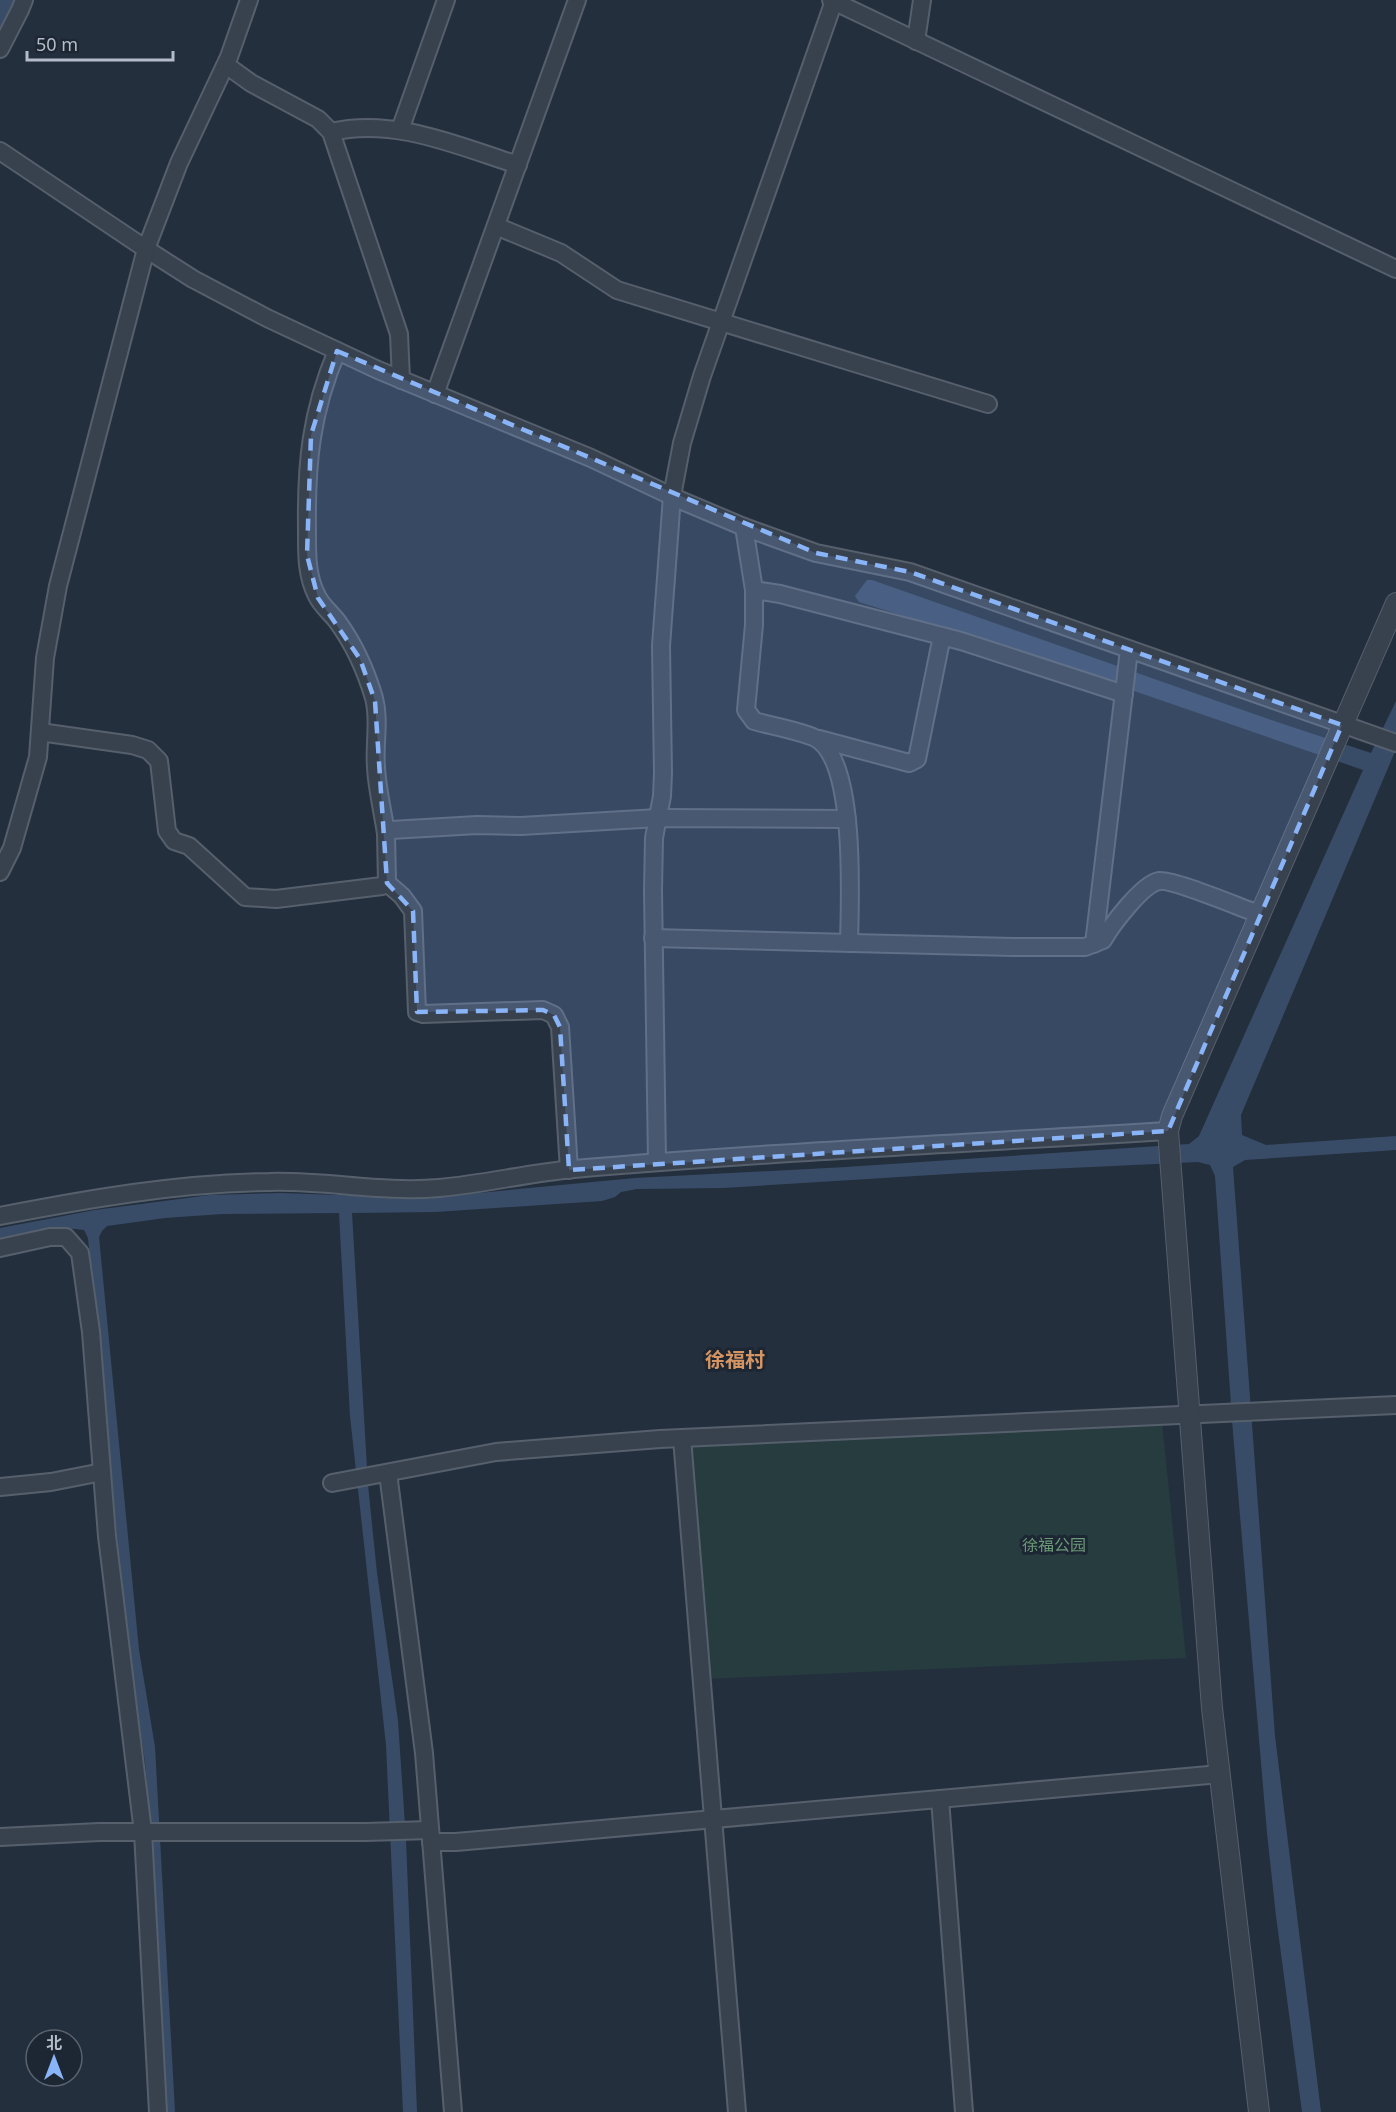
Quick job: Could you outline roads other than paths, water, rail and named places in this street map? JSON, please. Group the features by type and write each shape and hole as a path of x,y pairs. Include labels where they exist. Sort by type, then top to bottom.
{"street":[{"path":"0,49 24,0"},
{"path":"0,872 12,848 38,757 45,658 58,586 146,249 179,163 226,65 249,0"},
{"path":"400,130 446,0"},
{"path":"435,394 578,0"},
{"path":"916,41 922,0"},
{"path":"657,1162 653,938 654,838 663,772 661,646 672,496 682,443 721,322 833,1 1396,269"},
{"path":"226,65 250,82 318,119 331,132 399,334 401,380"},
{"path":"331,132 350,127 400,130 518,165"},
{"path":"0,151 193,279 267,318 401,380 591,458 744,527 816,553 910,573 1396,742"},
{"path":"496,226 561,253 617,290 988,404"},
{"path":"337,351 320,395 311,435 306,481 307,555 310,581 318,598 337,621 360,659 375,701 376,766 386,834 387,883 402,896 413,911 417,1012 423,1014 543,1010 554,1015 560,1027 568,1170"},
{"path":"744,527 754,590 754,625 746,710 754,721 909,763 917,759 942,636"},
{"path":"754,590 780,594 942,636 1124,694"},
{"path":"1259,2112 1212,1708 1168,1131 1172,1116 1259,914 1396,603"},
{"path":"1094,944 1129,650"},
{"path":"40,732 132,745 148,750 159,761 167,831 174,841 189,846 245,897 276,899 382,886 387,883"},
{"path":"819,739 828,750 840,780 850,836 849,943"},
{"path":"386,834 391,830 477,825 521,826 658,818 847,819"},
{"path":"653,938 1085,947 1103,940 1108,930 1148,885 1160,880 1259,914"},
{"path":"0,1216 129,1194 221,1184 272,1181 378,1188 439,1188 568,1170 657,1162 1168,1131"},
{"path":"0,1248 66,1237 81,1253 92,1332 107,1536 143,1832 158,2112"},
{"path":"332,1483 496,1452 682,1438 1396,1405"},
{"path":"682,1438 737,2112"},
{"path":"0,1488 51,1482 102,1472"},
{"path":"388,1473 424,1753 453,2112"},
{"path":"0,1837 99,1832 366,1832 430,1836 456,1842 1220,1774"},
{"path":"940,1799 964,2112"}],"water":[{"path":"0,0 23,0 0,33"},
{"path":"867,580 1371,753 1396,701 1396,749 1241,1115 1242,1135 1266,1145 1396,1136 1396,1150 1245,1160 1233,1167 1275,1736 1321,2112 1302,2112 1276,1916 1233,1433 1215,1176 1210,1165 1198,1162 964,1173 723,1188 637,1189 621,1192 615,1197 602,1201 435,1212 352,1213 368,1485 377,1573 398,1721 406,1840 417,2112 403,2112 386,1745 350,1416 339,1213 222,1214 165,1218 107,1226 99,1237 139,1650 155,1747 175,2112 166,2112 154,1864 145,1762 127,1640 88,1238 84,1230 66,1228 0,1240 0,1228 95,1210 210,1195 280,1193 425,1198 635,1178 846,1167 1189,1144 1199,1136 1363,770 1053,663 859,602 855,596"}],"district":[{"name":"徐福村","path":"735,1360"}],"park label":[{"name":"徐福公园","path":"1054,1545"}]}
